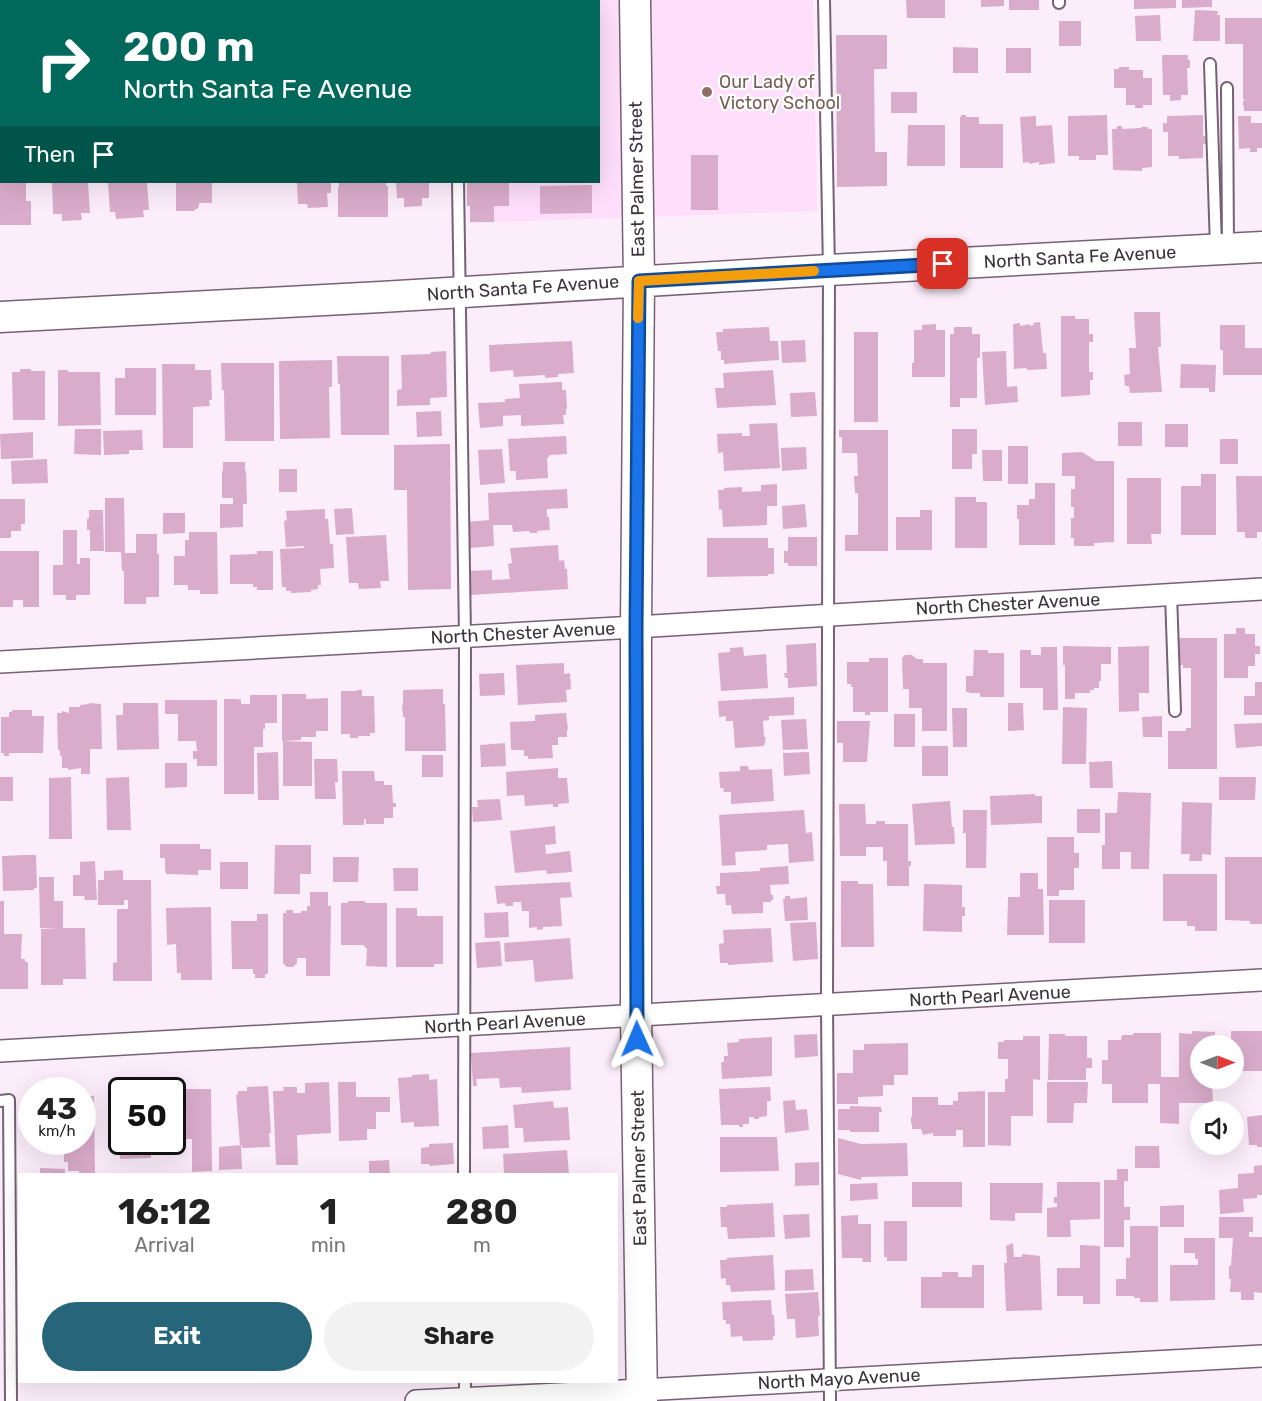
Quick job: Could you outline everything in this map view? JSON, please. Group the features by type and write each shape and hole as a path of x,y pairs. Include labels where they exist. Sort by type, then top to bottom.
{"main road":[{"name":"East Palmer Street","path":"635,0 639,281 636,1016 642,1396"},
{"name":"North Santa Fe Avenue","path":"0,317 1262,247"}],"street":[{"name":"North Chester Avenue","path":"0,662 1262,589"},
{"name":"North Pearl Avenue","path":"0,1052 1262,980"},
{"name":"North Mayo Avenue","path":"416,1401 465,1394 642,1396 830,1390 1262,1356"}],"lane":[{"path":"824,0 829,270 827,1005 830,1390"},
{"path":"1210,64 1222,249"},
{"path":"1222,249 1227,88"},
{"path":"458,183 465,636 464,1173"},
{"path":"1171,594 1175,711"},
{"path":"0,1101 9,1100 11,1401"}],"shaded area":[{"name":"Our Lady of Victory School","path":"600,0 813,0 817,211 470,223 469,183 600,183"}],"building":[{"path":"906,0 945,0 945,18 907,18"},
{"path":"981,0 1004,0 1004,6 981,7"},
{"path":"1009,0 1039,0 1039,10 1009,10"},
{"path":"1134,0 1176,0 1176,8 1134,9"},
{"path":"1182,0 1212,0 1212,7 1182,8"},
{"path":"1195,10 1218,11 1220,41 1193,41"},
{"path":"1160,15 1161,41 1136,41 1135,16"},
{"path":"1225,18 1262,18 1262,111 1244,111 1243,44 1225,44"},
{"path":"1059,21 1081,21 1081,46 1059,46"},
{"path":"836,35 887,35 887,69 874,69 875,152 887,152 887,186 837,187"},
{"path":"953,47 978,48 978,73 953,73"},
{"path":"1006,48 1031,48 1031,73 1006,73"},
{"path":"1162,55 1188,55 1190,68 1187,68 1188,95 1181,95 1181,100 1170,101 1170,95 1163,95"},
{"path":"1119,67 1143,70 1143,78 1152,78 1152,105 1135,108 1135,105 1126,105 1126,88 1114,88 1114,69 1119,69"},
{"path":"891,92 917,92 917,113 891,113"},
{"path":"961,115 979,117 979,124 1003,124 1003,168 960,168"},
{"path":"1107,115 1108,155 1096,155 1096,160 1079,160 1079,156 1068,156 1068,116"},
{"path":"1203,115 1203,136 1206,136 1206,144 1203,144 1203,158 1179,159 1179,156 1168,156 1168,132 1163,132 1163,123 1167,123 1167,116"},
{"path":"1036,116 1036,126 1052,125 1055,163 1039,165 1039,162 1023,163 1020,117"},
{"path":"1238,116 1251,116 1251,123 1262,123 1262,148 1257,148 1257,152 1250,152 1250,148 1239,149"},
{"path":"908,125 945,125 945,166 907,166"},
{"path":"1117,126 1122,126 1122,129 1148,127 1152,129 1152,167 1142,168 1142,171 1113,170 1112,129 1117,129"},
{"path":"691,155 718,155 718,210 691,210"},
{"path":"0,183 26,183 26,201 31,201 31,225 0,225"},
{"path":"52,183 88,183 90,213 81,213 82,220 62,221 62,214 53,214"},
{"path":"108,183 147,183 149,210 143,210 144,217 116,219 115,212 110,212"},
{"path":"176,183 212,183 212,203 199,203 195,211 176,211"},
{"path":"297,183 331,183 331,193 327,193 328,207 308,208 307,204 298,204"},
{"path":"339,183 386,183 388,186 388,217 338,217"},
{"path":"396,183 429,183 429,198 422,198 422,206 404,207 404,198 397,198"},
{"path":"467,183 509,183 509,206 494,206 494,222 470,222 470,206 467,206"},
{"path":"592,185 592,213 540,214 540,186"},
{"path":"1134,312 1160,312 1161,347 1158,347 1162,392 1130,393 1129,386 1125,386 1124,375 1130,374 1129,348 1136,348"},
{"path":"1061,316 1089,319 1089,334 1093,334 1093,342 1089,342 1089,372 1093,372 1093,380 1090,380 1090,395 1061,397"},
{"path":"1040,322 1047,369 1014,369 1013,324 1020,323 1020,326 1030,324 1030,326"},
{"path":"936,324 936,330 945,330 945,377 912,377 914,330 922,330 922,325"},
{"path":"1220,325 1245,325 1245,348 1262,348 1262,375 1223,375"},
{"path":"769,327 770,341 778,341 779,360 724,364 724,360 721,360 721,351 718,351 716,332 723,332 723,329"},
{"path":"954,327 972,327 972,334 980,334 980,358 977,358 977,398 960,398 960,407 950,407 950,334 954,334"},
{"path":"854,332 878,332 878,422 854,422"},
{"path":"805,340 806,362 782,363 781,341"},
{"path":"572,341 574,373 545,378 545,375 514,377 513,370 490,372 489,345"},
{"path":"446,351 447,397 430,398 430,405 397,406 397,390 402,389 401,355"},
{"path":"1006,351 1007,387 1017,386 1018,402 985,405 982,352"},
{"path":"337,356 389,356 389,435 341,435"},
{"path":"332,360 332,387 329,387 330,438 280,439 279,361"},
{"path":"221,363 274,363 274,441 225,441"},
{"path":"162,364 195,364 195,370 211,370 212,400 209,400 210,406 193,407 193,448 163,448"},
{"path":"1181,364 1216,365 1215,392 1209,392 1209,388 1180,388"},
{"path":"125,368 156,368 156,415 115,415 115,378 125,378"},
{"path":"20,369 45,371 45,420 13,420 12,372 20,372"},
{"path":"58,370 100,372 101,425 58,426"},
{"path":"773,370 776,405 717,408 715,388 724,388 723,373"},
{"path":"562,382 562,390 566,390 567,409 566,415 563,415 564,424 521,426 521,415 503,416 503,426 480,428 478,403 505,402 505,399 520,398 519,384"},
{"path":"815,392 817,416 791,417 790,393"},
{"path":"441,411 442,436 417,437 416,412"},
{"path":"1118,422 1142,422 1142,446 1118,446"},
{"path":"777,423 780,468 724,471 723,452 718,453 717,434 742,433 742,436 750,436 749,424"},
{"path":"1165,424 1188,424 1188,447 1165,447"},
{"path":"75,429 101,429 101,455 74,454"},
{"path":"952,429 977,429 977,454 972,454 972,469 952,469"},
{"path":"142,430 143,450 129,450 129,454 104,455 103,431"},
{"path":"839,430 888,430 888,551 845,551 845,535 858,535 858,493 855,493 854,476 858,476 857,453 842,453 842,437 839,437"},
{"path":"33,432 33,458 1,459 0,434"},
{"path":"566,436 567,454 550,455 547,459 548,478 516,480 516,471 510,471 508,439"},
{"path":"1220,439 1238,439 1238,464 1220,464"},
{"path":"450,444 451,589 408,590 407,490 394,490 394,445"},
{"path":"1008,446 1028,446 1028,484 1008,484"},
{"path":"806,447 807,469 782,471 781,448"},
{"path":"502,449 505,483 480,485 478,450"},
{"path":"982,450 1002,450 1002,481 983,481"},
{"path":"1082,452 1096,461 1114,461 1114,542 1094,543 1094,546 1074,546 1074,538 1071,538 1071,518 1074,518 1074,507 1071,507 1071,489 1075,489 1075,476 1062,476 1062,453"},
{"path":"47,459 48,483 12,484 11,461"},
{"path":"223,462 245,462 247,504 243,504 243,527 220,528 220,504 233,504 233,498 222,498"},
{"path":"279,469 297,469 297,492 279,492"},
{"path":"1201,474 1216,474 1216,535 1181,535 1181,486 1201,486"},
{"path":"1236,476 1262,476 1262,532 1257,532 1257,538 1245,538 1245,532 1237,532"},
{"path":"1127,478 1161,478 1161,534 1151,534 1152,544 1127,544"},
{"path":"1035,483 1055,483 1055,545 1019,545 1017,505 1029,505 1029,499 1035,499"},
{"path":"777,484 777,506 767,506 767,525 723,527 718,490 742,487 742,492 761,491 761,485"},
{"path":"567,489 568,508 547,509 550,530 537,531 537,533 513,532 512,525 493,525 494,546 469,548 467,522 489,520 488,493"},
{"path":"955,497 976,497 976,502 987,502 987,548 955,548"},
{"path":"105,498 124,498 125,553 136,553 136,534 157,534 159,597 146,597 146,604 124,604 124,571 122,571 121,552 105,552"},
{"path":"0,499 25,499 25,524 21,524 21,531 11,531 11,538 0,538"},
{"path":"805,504 807,527 783,529 782,506"},
{"path":"352,508 354,534 336,535 334,509"},
{"path":"325,509 330,544 333,544 334,568 320,569 321,585 318,585 318,589 311,590 311,592 286,591 286,587 282,587 280,549 304,548 304,546 286,547 284,521 287,520 286,511"},
{"path":"89,510 103,510 104,551 90,551 90,530 87,530"},
{"path":"920,510 932,510 932,550 896,550 896,517 920,517"},
{"path":"163,513 185,513 185,533 163,534"},
{"path":"63,530 77,530 77,564 80,564 80,558 90,558 90,595 76,595 76,600 66,600 66,595 53,595 53,565 63,565"},
{"path":"189,532 217,532 218,594 200,594 200,590 188,590 188,585 174,585 174,556 185,556 185,540 189,540"},
{"path":"386,535 389,581 380,581 381,588 359,589 358,583 349,583 346,537"},
{"path":"788,537 817,537 817,566 788,566 788,563 784,563 784,551 788,551"},
{"path":"707,538 768,538 768,548 774,548 774,574 707,577"},
{"path":"558,545 559,561 564,560 565,569 567,569 568,589 471,595 469,571 492,570 492,580 510,579 508,564 512,563 510,548"},
{"path":"0,551 39,551 39,607 23,607 23,600 13,600 13,607 0,607"},
{"path":"257,551 273,551 273,590 257,590 253,584 230,584 230,555 257,554"},
{"path":"1236,628 1245,628 1245,634 1255,634 1255,646 1260,646 1260,654 1255,654 1255,666 1248,666 1248,678 1224,678 1224,634 1236,634"},
{"path":"1177,638 1217,638 1217,769 1168,769 1168,731 1186,731 1186,728 1191,728 1191,668 1177,665"},
{"path":"816,643 817,686 788,688 788,678 785,678 784,673 787,673 786,645"},
{"path":"1063,646 1111,647 1111,664 1101,664 1099,688 1090,690 1090,693 1075,693 1075,699 1065,699"},
{"path":"1149,646 1149,693 1139,693 1139,711 1119,712 1118,647"},
{"path":"743,647 744,656 766,654 768,688 721,691 718,653 730,652 730,648"},
{"path":"1041,647 1057,647 1058,710 1043,710 1043,688 1020,688 1020,650 1031,650 1031,655 1041,655"},
{"path":"974,650 1004,653 1004,697 980,697 980,693 966,692 966,676 973,676"},
{"path":"905,655 923,659 923,663 947,663 947,731 922,731 922,708 909,708 909,689 903,689 902,658"},
{"path":"869,658 888,658 888,712 870,712 870,715 865,715 865,712 853,712 853,687 847,684 847,662 869,662"},
{"path":"564,663 564,674 570,673 571,689 566,690 567,702 518,705 516,665"},
{"path":"504,673 505,695 480,696 479,674"},
{"path":"1255,682 1262,682 1262,715 1244,715 1244,696 1255,696"},
{"path":"443,689 446,751 405,751 403,690"},
{"path":"362,690 362,696 374,696 375,733 370,733 370,736 350,738 350,734 341,734 341,691"},
{"path":"282,694 306,694 306,699 328,698 328,731 316,731 316,737 282,741"},
{"path":"250,695 277,695 277,723 265,723 263,747 254,747 254,794 224,794 224,699 237,699 241,700 241,704 250,704"},
{"path":"794,697 794,715 769,716 769,720 763,721 764,737 766,737 764,746 735,748 733,721 726,721 726,716 719,717 718,701"},
{"path":"165,700 217,700 217,766 197,766 197,759 193,759 193,751 197,751 196,741 178,741 178,714 165,714"},
{"path":"123,703 158,703 159,749 117,750 116,715 123,715"},
{"path":"1008,703 1023,703 1024,730 1008,731"},
{"path":"101,704 102,749 90,749 90,774 81,774 81,768 68,770 68,768 62,768 62,756 58,750 57,713 62,713 62,711 69,713 69,707 80,707 80,705"},
{"path":"1063,707 1087,708 1086,764 1062,764"},
{"path":"952,708 967,708 967,747 953,747"},
{"path":"32,710 32,716 44,716 43,753 9,753 9,756 4,756 4,753 1,753 1,717 9,717 9,712"},
{"path":"566,713 567,737 558,737 558,745 552,745 553,758 528,759 528,756 524,756 524,750 511,750 510,722 535,721 535,715"},
{"path":"894,714 915,714 915,747 894,747"},
{"path":"1162,716 1162,737 1143,737 1142,717"},
{"path":"806,719 808,749 783,750 781,720"},
{"path":"837,721 870,721 867,762 843,762 843,743 837,743"},
{"path":"1262,723 1262,746 1236,748 1234,724"},
{"path":"283,741 312,742 312,786 283,786"},
{"path":"505,743 506,766 481,767 480,745"},
{"path":"922,746 948,746 948,776 922,776"},
{"path":"278,752 279,800 258,800 257,753"},
{"path":"809,752 810,774 784,776 783,753"},
{"path":"422,755 443,755 443,777 422,777"},
{"path":"314,759 337,759 336,799 315,799"},
{"path":"1112,761 1113,788 1090,788 1089,762"},
{"path":"165,763 187,763 187,787 165,788"},
{"path":"740,766 748,766 749,770 772,769 774,801 731,804 731,792 724,792 723,788 720,788 719,772 740,771"},
{"path":"558,768 558,778 567,778 569,803 558,804 558,807 553,807 553,804 525,806 524,795 507,796 506,772"},
{"path":"342,771 374,771 375,781 384,781 384,785 392,785 393,803 396,803 396,807 393,807 393,818 384,818 384,824 366,824 366,819 364,819 364,825 343,825"},
{"path":"0,777 13,777 13,801 0,801"},
{"path":"71,777 72,839 49,839 49,778"},
{"path":"129,777 131,830 107,830 106,778"},
{"path":"1219,777 1256,777 1255,800 1219,800"},
{"path":"1118,792 1151,793 1149,869 1131,869 1131,852 1120,852 1120,869 1102,869 1105,813 1117,813"},
{"path":"1035,794 1035,796 1042,796 1042,823 991,825 990,796"},
{"path":"500,799 502,820 473,822 472,807 478,807 477,800"},
{"path":"950,801 955,844 915,845 912,804"},
{"path":"1182,802 1212,803 1211,855 1202,854 1202,861 1189,861 1190,854 1181,854"},
{"path":"839,804 865,804 866,824 885,821 885,824 908,824 908,861 911,861 909,886 887,886 887,861 883,861 883,847 866,847 866,856 840,856"},
{"path":"1077,809 1100,809 1100,833 1077,833"},
{"path":"804,810 806,833 812,832 814,861 789,863 788,844 767,845 767,850 735,852 736,865 722,866 719,815"},
{"path":"963,810 987,810 986,868 966,868 966,833 963,833"},
{"path":"555,826 556,844 545,845 546,854 570,851 572,872 547,874 546,870 515,873 510,831"},
{"path":"1047,837 1074,837 1074,853 1079,853 1079,868 1074,868 1074,890 1059,890 1059,896 1047,896"},
{"path":"160,844 200,844 200,849 211,849 211,870 198,870 198,875 166,874 165,858 160,858"},
{"path":"275,845 311,845 311,874 300,874 300,894 274,894"},
{"path":"36,855 37,888 3,891 2,856"},
{"path":"333,857 359,857 358,882 333,882"},
{"path":"1225,857 1262,857 1262,924 1225,920"},
{"path":"95,861 97,900 85,900 84,896 73,896 73,875 80,875 80,862"},
{"path":"220,862 248,862 248,889 220,889"},
{"path":"788,866 789,884 770,885 773,900 763,902 763,913 732,914 731,905 726,905 725,894 717,894 716,886 720,886 720,873 760,871 760,868"},
{"path":"393,868 418,868 418,891 394,891"},
{"path":"123,870 123,880 151,880 152,981 113,981 113,963 117,962 117,909 128,909 128,900 124,900 124,905 98,905 98,880 104,880 104,871"},
{"path":"1020,873 1038,873 1038,889 1043,889 1044,935 1007,935 1008,897 1020,897"},
{"path":"1163,874 1217,874 1217,931 1195,931 1195,926 1187,926 1187,921 1163,921"},
{"path":"39,877 54,877 54,901 63,901 63,928 85,928 86,979 63,979 63,985 41,985 41,929 57,928 40,928"},
{"path":"841,881 873,884 874,947 841,947"},
{"path":"570,882 572,897 560,898 562,926 543,927 537,930 537,927 529,928 529,911 522,911 521,902 513,902 513,906 506,906 505,903 497,904 495,886"},
{"path":"924,884 962,885 962,907 965,907 965,916 962,916 962,932 923,931"},
{"path":"310,892 328,892 328,906 331,906 330,976 306,976 306,958 297,958 297,963 293,967 287,967 283,963 283,913 286,913 286,910 293,910 293,913 307,911 307,906 310,906"},
{"path":"785,896 790,896 790,899 807,897 808,920 785,921 783,899"},
{"path":"1049,900 1085,900 1085,943 1049,943"},
{"path":"0,901 4,901 4,934 22,934 21,959 28,962 28,989 0,989"},
{"path":"348,901 387,903 387,967 366,966 367,949 363,945 341,945 341,903 348,903"},
{"path":"211,907 212,980 181,980 181,973 177,973 176,944 167,945 166,908"},
{"path":"396,908 417,908 417,916 443,916 443,964 434,964 434,967 396,967"},
{"path":"508,912 509,937 485,938 484,913"},
{"path":"257,914 268,914 268,974 265,974 265,978 255,978 253,969 232,969 231,921 257,921"},
{"path":"816,922 818,959 793,961 790,923"},
{"path":"771,928 773,962 728,965 728,963 720,963 719,944 724,943 723,930"},
{"path":"570,938 573,979 535,982 533,960 505,962 504,943"},
{"path":"500,941 502,966 477,968 475,943"},
{"path":"1192,1031 1215,1032 1215,1035 1190,1035 1190,1089 1212,1089 1213,1101 1179,1103 1179,1124 1160,1123 1160,1084 1148,1084 1148,1103 1112,1103 1112,1084 1102,1084 1102,1060 1108,1060 1108,1040 1121,1040 1122,1035 1133,1035 1133,1033 1161,1033 1161,1077 1179,1077 1179,1033 1192,1034"},
{"path":"1231,1031 1262,1031 1262,1071 1244,1071 1244,1035 1231,1035"},
{"path":"817,1034 818,1056 795,1058 794,1035"},
{"path":"1049,1034 1087,1036 1087,1058 1092,1058 1092,1068 1086,1068 1086,1080 1048,1080"},
{"path":"1023,1036 1040,1036 1040,1080 1033,1079 1033,1116 1011,1116 1011,1146 988,1145 988,1092 1005,1092 1005,1079 1008,1079 1008,1059 998,1059 998,1042 1023,1040"},
{"path":"772,1037 772,1076 722,1079 721,1062 724,1062 724,1056 728,1056 727,1043 739,1042 739,1039"},
{"path":"908,1043 908,1075 894,1075 894,1085 883,1085 883,1096 858,1097 858,1104 837,1104 837,1073 853,1073 853,1050 864,1050 864,1044"},
{"path":"570,1047 571,1090 522,1093 521,1087 500,1088 499,1078 476,1079 477,1086 473,1086 471,1053"},
{"path":"429,1074 429,1080 437,1079 439,1126 414,1127 414,1122 401,1123 398,1078"},
{"path":"329,1082 331,1133 297,1135 298,1165 276,1165 273,1091 284,1091 283,1087 297,1087 297,1093 305,1093 305,1083"},
{"path":"338,1082 356,1082 356,1097 390,1097 390,1112 376,1112 376,1129 367,1129 367,1140 339,1141"},
{"path":"1047,1082 1088,1082 1087,1103 1074,1103 1073,1123 1047,1123"},
{"path":"268,1086 270,1147 242,1148 236,1095 238,1091 247,1091 247,1087"},
{"path":"770,1087 771,1101 767,1101 767,1116 759,1117 759,1119 749,1117 749,1124 743,1124 743,1127 721,1125 719,1089"},
{"path":"186,1089 211,1089 212,1171 192,1172 192,1139 186,1139"},
{"path":"985,1091 985,1147 963,1147 963,1130 956,1130 956,1136 933,1136 933,1133 923,1135 921,1129 912,1129 912,1097 938,1097 938,1105 953,1105 953,1101 958,1101 958,1092"},
{"path":"795,1100 796,1110 807,1109 809,1130 785,1133 783,1101"},
{"path":"553,1101 554,1108 568,1107 570,1140 524,1142 523,1128 515,1128 513,1105"},
{"path":"850,1106 881,1107 879,1132 838,1130 838,1109 850,1109"},
{"path":"1262,1115 1262,1147 1249,1145 1247,1117"},
{"path":"508,1125 509,1148 483,1149 482,1127"},
{"path":"720,1137 777,1137 779,1171 720,1172"},
{"path":"838,1138 861,1144 907,1143 908,1176 861,1177 861,1180 838,1174"},
{"path":"453,1143 454,1164 430,1166 421,1164 421,1148 429,1147 429,1144"},
{"path":"241,1145 242,1169 219,1170 219,1147"},
{"path":"1135,1146 1159,1146 1160,1168 1135,1168"},
{"path":"567,1150 569,1173 504,1173 503,1154"},
{"path":"64,1155 95,1155 95,1173 68,1171 68,1162 64,1162"},
{"path":"120,1155 151,1155 151,1158 120,1159"},
{"path":"389,1160 390,1173 369,1173 369,1161"},
{"path":"819,1162 819,1185 795,1186 795,1163"},
{"path":"1262,1165 1262,1195 1257,1195 1257,1198 1243,1199 1244,1212 1220,1214 1219,1190 1238,1188 1238,1174 1254,1173 1254,1166"},
{"path":"40,1168 65,1169 65,1173 40,1173"},
{"path":"1117,1169 1128,1169 1128,1181 1124,1181 1124,1207 1130,1207 1130,1220 1124,1220 1124,1247 1104,1247 1104,1180 1117,1180"},
{"path":"912,1182 962,1182 962,1207 912,1207"},
{"path":"1057,1182 1100,1182 1100,1219 1070,1220 1071,1237 1047,1237 1047,1208 1057,1207 1054,1197 1057,1197"},
{"path":"877,1183 878,1199 850,1201 850,1184"},
{"path":"990,1183 1043,1183 1042,1213 1015,1213 1015,1221 990,1220"},
{"path":"773,1203 775,1237 728,1239 727,1227 721,1227 720,1207"},
{"path":"1184,1205 1184,1227 1160,1227 1160,1206"},
{"path":"809,1214 810,1237 785,1239 783,1215"},
{"path":"858,1215 858,1224 871,1224 871,1262 863,1262 862,1258 842,1258 841,1216"},
{"path":"1219,1217 1253,1217 1253,1232 1249,1232 1249,1237 1262,1237 1262,1293 1254,1292 1254,1300 1241,1300 1241,1292 1230,1292 1229,1266 1231,1266 1233,1238 1219,1238"},
{"path":"884,1221 907,1221 907,1261 887,1261 887,1257 884,1257"},
{"path":"1130,1226 1158,1226 1158,1302 1140,1302 1140,1298 1134,1298 1134,1296 1116,1296 1116,1279 1126,1279 1126,1258 1130,1258"},
{"path":"1184,1238 1215,1238 1215,1300 1170,1301 1170,1265 1198,1265 1195,1253 1184,1253"},
{"path":"1013,1243 1014,1257 1022,1257 1022,1254 1040,1256 1042,1310 1006,1311 1004,1263 1007,1263 1006,1246"},
{"path":"1080,1245 1100,1246 1100,1304 1083,1304 1083,1296 1057,1296 1057,1268 1080,1268"},
{"path":"773,1255 775,1290 731,1292 730,1285 726,1285 726,1278 721,1279 720,1260"},
{"path":"972,1265 984,1265 984,1308 921,1308 921,1277 942,1277 942,1272 958,1272 958,1277 972,1277"},
{"path":"813,1269 814,1290 785,1291 785,1270"},
{"path":"818,1292 819,1336 796,1338 795,1319 787,1319 785,1294"},
{"path":"771,1300 772,1315 774,1315 775,1336 773,1340 743,1341 742,1336 731,1337 730,1324 726,1324 726,1320 723,1320 722,1302"}],"slow traffic":[{"path":"638,318 639,281 814,271"}],"place":[{"name":"Our Lady of Victory School","path":"707,92"}],"route":[{"path":"637,1039 636,627 639,281 943,264"}]}
